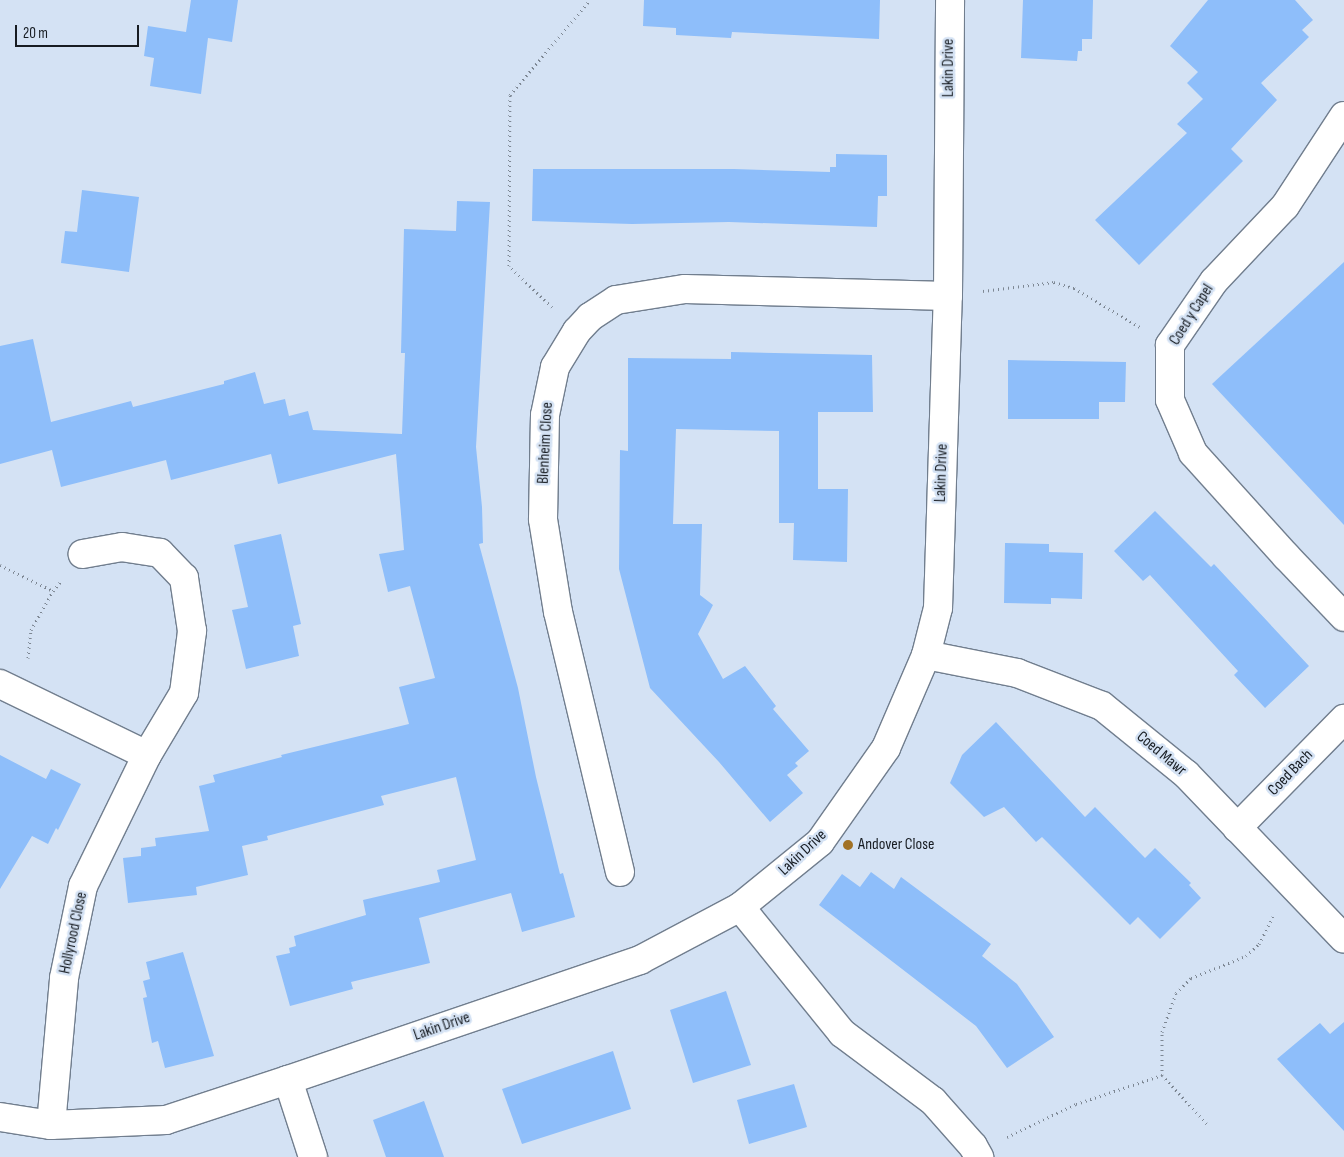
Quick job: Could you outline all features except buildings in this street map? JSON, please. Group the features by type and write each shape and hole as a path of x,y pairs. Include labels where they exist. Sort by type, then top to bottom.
{"street":[{"name":"Lakin Drive","path":"0,1117 51,1124 166,1120 288,1080 640,960 740,907 820,842 886,748 926,655 938,608 948,296 950,0"},
{"name":"Coed y Capel","path":"1344,116 1286,206 1214,281 1170,345 1170,400 1194,453 1286,556 1344,617"},
{"name":"Blenheim Close","path":"620,872 558,612 543,519 545,415 555,367 577,331 590,317 616,300 685,289 948,296"},
{"name":"Hollyrood Close","path":"51,1124 64,978 83,886 147,755 184,693 192,631 184,578 160,553 122,547 83,554"},
{"name":"Coed Mawr","path":"926,655 1017,673 1102,706 1186,774 1344,939"},
{"path":"0,684 147,755"},
{"name":"Coed Bach","path":"1237,828 1344,719"},
{"path":"740,907 842,1032 933,1101 976,1151"},
{"path":"288,1080 313,1157"}],"path":[{"path":"577,331 509,266 510,94 590,0"},
{"path":"948,296 1054,282 1074,288 1170,345"},
{"path":"33,700 27,665 31,630 53,591 83,554"},
{"path":"0,565 53,591"},
{"path":"1207,1124 1162,1075 1162,1032 1176,993 1191,978 1246,956 1258,944 1288,881"},
{"path":"976,1151 1076,1104 1162,1075"}],"place":[{"name":"Andover Close","path":"848,845"}]}
